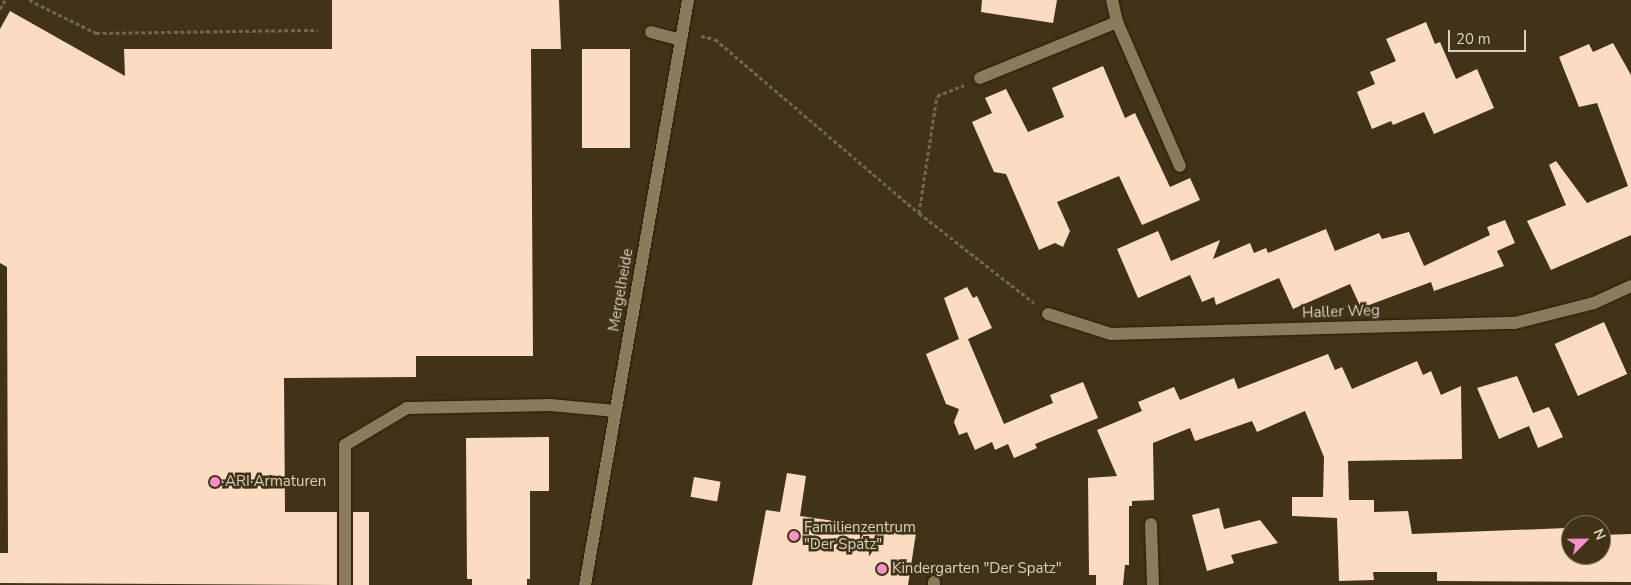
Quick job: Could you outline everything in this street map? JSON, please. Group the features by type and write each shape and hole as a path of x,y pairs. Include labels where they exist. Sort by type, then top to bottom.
{"street":[{"name":"Mergelheide","path":"585,585 688,0"},
{"path":"1112,0 1117,22 1180,166"},
{"path":"980,78 1117,22"},
{"path":"651,32 682,35"},
{"name":"Haller Weg","path":"1048,314 1111,334 1515,323 1594,303 1631,286"},
{"path":"345,585 345,445 408,408 550,405 616,412"},
{"path":"1151,524 1153,585"}],"path":[{"path":"0,9 5,0"},
{"path":"29,0 96,34 318,30"},
{"path":"682,35 715,40 919,212 1048,314"},
{"path":"919,212 937,96 980,78"}],"building":[{"path":"332,0 559,0 561,49 531,49 533,356 416,356 416,377 284,378 285,512 337,512 337,585 0,583 0,553 8,553 7,267 0,263 0,29 10,11 125,76 124,49 332,49"},
{"path":"982,0 1057,0 1053,23 981,12"},
{"path":"1426,22 1435,44 1440,42 1456,79 1477,69 1494,108 1434,134 1424,112 1393,125 1391,121 1372,129 1357,92 1375,84 1370,72 1396,61 1386,39"},
{"path":"1613,43 1631,75 1631,235 1551,270 1527,221 1566,205 1549,165 1556,161 1587,203 1628,186 1597,103 1579,107 1559,57 1589,44 1593,52"},
{"path":"582,49 630,49 630,148 582,148"},
{"path":"1103,66 1125,118 1135,113 1170,187 1190,178 1200,200 1142,225 1119,176 1057,202 1070,231 1063,247 1055,243 1039,250 1006,174 994,172 972,122 992,113 985,98 1006,89 1028,132 1064,117 1052,88"},
{"path":"1505,220 1515,243 1497,251 1504,266 1434,291 1431,282 1361,308 1350,284 1293,309 1279,278 1216,305 1214,297 1202,302 1190,275 1138,298 1117,249 1158,231 1171,261 1220,240 1213,259 1250,243 1254,253 1266,248 1268,253 1326,229 1335,251 1379,233 1382,239 1409,232 1424,266 1490,235 1487,227"},
{"path":"967,287 973,298 977,296 992,328 968,339 1004,424 1053,403 1050,395 1083,382 1098,418 1035,444 1037,448 1014,458 1008,444 995,450 992,442 975,450 967,432 959,435 954,422 959,409 946,404 926,354 959,339 944,298"},
{"path":"1604,322 1627,374 1578,396 1555,344"},
{"path":"1328,354 1335,370 1342,367 1352,389 1417,361 1423,375 1431,371 1441,395 1461,386 1462,459 1348,461 1349,500 1374,500 1374,512 1408,511 1412,534 1561,528 1561,565 1611,565 1611,535 1631,534 1631,582 1437,581 1437,572 1373,572 1374,580 1339,581 1337,518 1292,516 1292,497 1323,497 1324,457 1305,411 1257,432 1252,421 1195,441 1190,428 1153,443 1154,500 1132,501 1132,506 1129,506 1129,565 1125,565 1123,585 1096,585 1096,575 1089,575 1088,478 1117,476 1097,430 1142,411 1138,402 1174,387 1180,400 1234,378 1238,389"},
{"path":"1517,376 1533,413 1549,407 1563,437 1538,448 1529,426 1499,439 1477,388"},
{"path":"549,437 549,491 530,491 530,579 527,579 527,585 472,585 472,579 467,579 466,438"},
{"path":"787,473 806,476 800,516 916,533 908,585 752,585 766,510 780,512"},
{"path":"694,477 721,482 717,501 691,497"},
{"path":"1219,508 1224,529 1260,520 1278,543 1231,555 1234,563 1207,571 1192,515"},
{"path":"353,512 369,512 369,585 353,585"}],"place":[{"name":"ARI Armaturen","path":"215,482"},
{"name":"Familienzentrum \"Der Spatz\"","path":"794,536"},
{"name":"Kindergarten \"Der Spatz\"","path":"882,569"}]}
